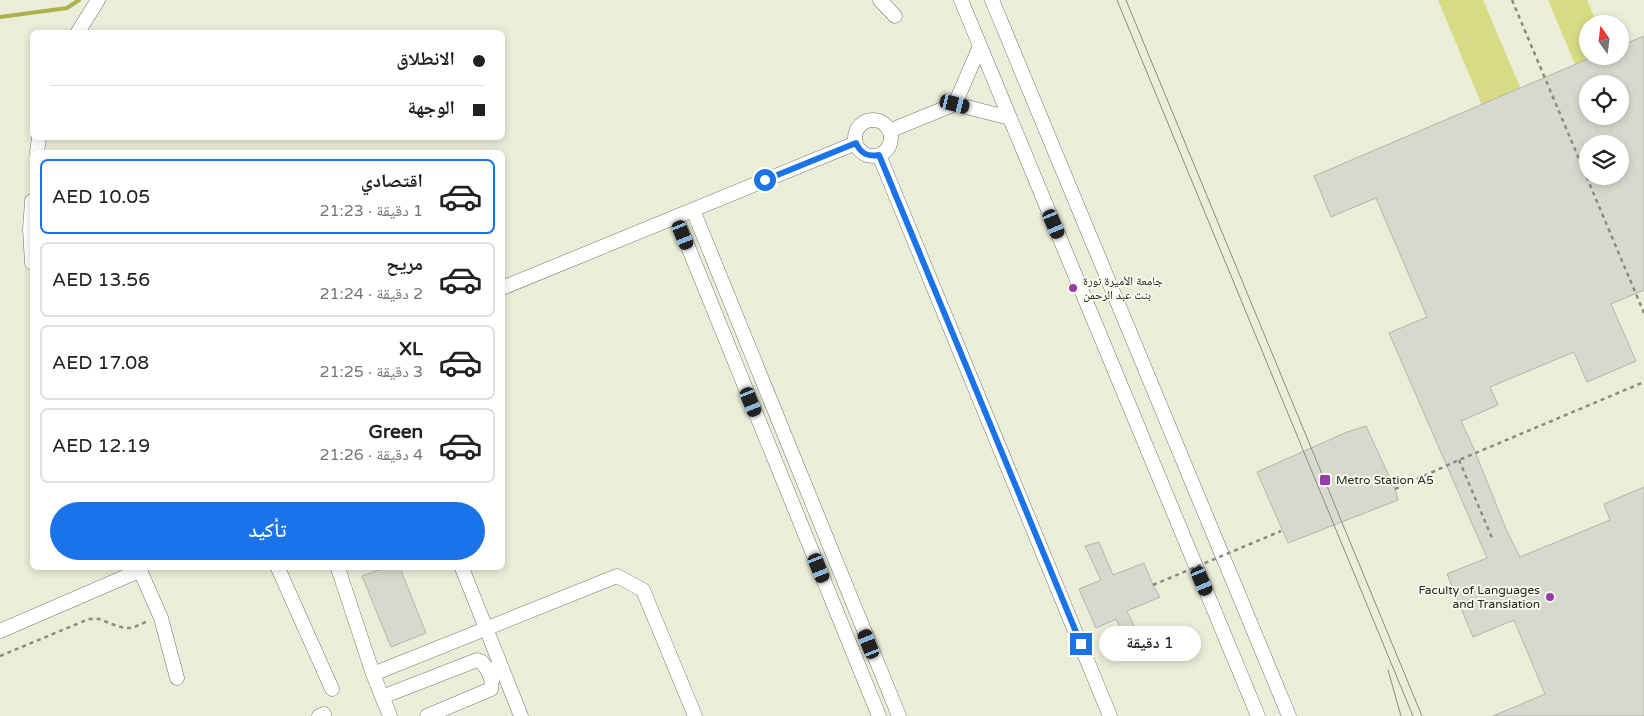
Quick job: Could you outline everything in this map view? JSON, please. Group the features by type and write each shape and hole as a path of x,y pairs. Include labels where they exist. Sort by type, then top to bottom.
{"street":[{"path":"79,30 98,0"},
{"path":"880,0 895,16"},
{"path":"961,0 1258,716"},
{"path":"992,0 1289,716"},
{"path":"955,104 980,46"},
{"path":"890,131 955,104 1010,118"},
{"path":"870,121 881,122 890,131 891,142 888,148 879,155 868,156 858,149 856,132 864,123 870,121"},
{"path":"505,287 856,143"},
{"path":"879,155 1110,716"},
{"path":"693,210 898,716"},
{"path":"676,217 879,716"},
{"path":"0,631 138,570"},
{"path":"140,570 161,618 177,678"},
{"path":"279,570 332,689"},
{"path":"339,570 373,674 390,716"},
{"path":"463,570 486,629 495,668 521,716"},
{"path":"373,674 617,576 643,590 695,716"},
{"path":"382,697 477,660 495,668"},
{"path":"427,716 491,689 495,668"}],"path":[{"path":"1512,0 1644,314"},
{"path":"1395,489 1644,382"},
{"path":"1459,460 1492,538"},
{"path":"1153,585 1282,531"},
{"path":"0,656 89,619 99,619 117,626 132,628 161,618"}],"shaded area":[{"name":"جامعة الأميرة نورة بنت عبد الرحمن","path":"0,0 1644,0 1644,716 0,716"}],"green space":[{"path":"1438,0 1483,0 1523,94 1484,110"},
{"path":"1548,0 1587,0 1593,15 1579,15 1579,65 1587,65 1577,69"}],"building":[{"path":"1644,36 1644,290 1611,304 1636,361 1587,382 1574,352 1490,387 1498,405 1461,421 1506,529 1520,557 1610,520 1604,504 1644,487 1644,716 1493,716 1545,694 1514,620 1473,637 1447,574 1487,558 1389,333 1427,317 1376,198 1331,217 1314,176 1579,63 1579,65 1629,65 1629,42"},
{"name":"Metro Station A5","path":"1366,426 1395,489 1398,500 1288,543 1257,472 1347,432"},
{"path":"1099,542 1113,575 1144,563 1160,597 1127,611 1144,648 1132,652 1116,619 1096,628 1079,589 1101,580 1085,546"},
{"path":"378,570 401,570 426,633 391,647 362,576"}],"waterway":[{"path":"0,17 67,8 79,0"}],"tram line":[{"path":"1117,0 1413,716"},
{"path":"1126,0 1422,716"},
{"path":"1388,670 1401,716"}],"place":[{"name":"جامعة الأميرة نورة بنت عبد الرحمن","path":"1073,288"},
{"name":"Metro Station A5","path":"1325,480"},
{"name":"Faculty of Languages and Translation","path":"1550,597"}],"route":[{"path":"765,180 856,143 862,153 868,156 879,155 1081,644"}]}
